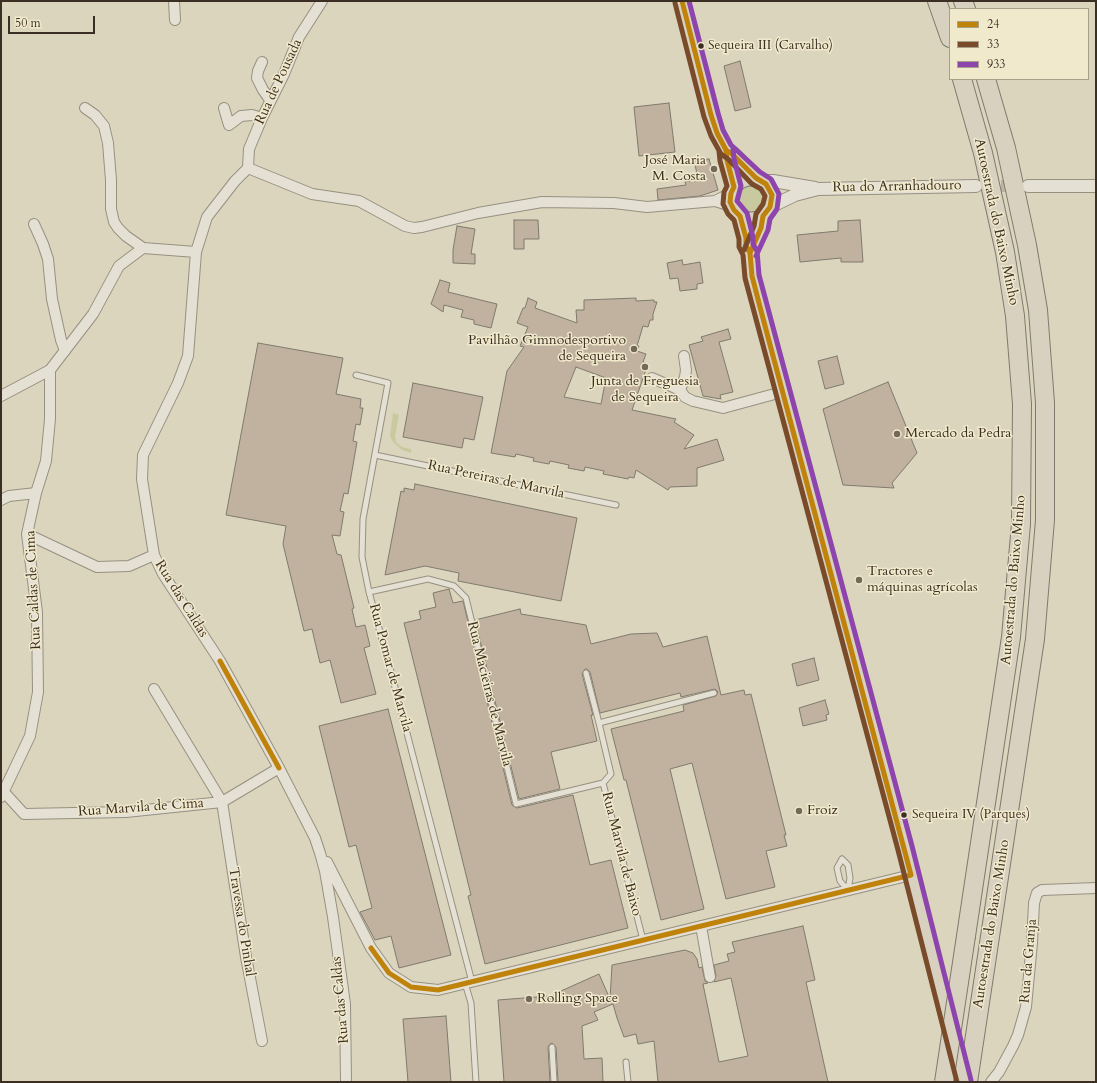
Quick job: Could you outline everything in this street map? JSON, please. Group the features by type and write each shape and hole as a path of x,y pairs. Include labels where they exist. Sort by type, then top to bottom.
{"highway":[{"path":"937,1 949,35"},
{"name":"Autoestrada do Baixo Minho","path":"944,1082 1012,637 1021,524 1022,404 1015,316 1005,252 983,153 962,80"},
{"name":"Autoestrada do Baixo Minho","path":"968,1082 1035,639 1045,520 1045,403 1038,310 1027,245 1006,148 986,80"}],"main road":[{"path":"682,1 711,115 717,133 726,150 727,160 731,172 734,201 746,238 746,246 750,253 752,276 911,875 964,1082"},
{"path":"726,150 770,190 772,199 750,253"},
{"path":"734,201 738,182 744,179 759,180"},
{"path":"734,201 750,220 757,219 767,211"}],"street":[{"path":"174,1 175,20"},
{"name":"Rua de Pousada","path":"248,168 249,149 262,118 284,74 299,37 322,1"},
{"path":"262,62 257,78 270,100"},
{"path":"85,108 95,115 104,126 111,164 111,209 114,222 126,236 142,248 196,252"},
{"path":"224,108 229,125 237,118 247,115 262,118"},
{"path":"248,168 312,194 359,201 405,226 414,228 422,228 478,213 542,202 614,203 647,207 715,201 734,201"},
{"name":"Rua das Caldas","path":"248,168 235,181 207,217 196,252 188,356 178,383 143,455 142,479 154,555 163,574 220,661 315,838 371,948 389,972 411,987 438,990 911,875"},
{"name":"Rua do Arranhadouro","path":"759,180 818,189"},
{"name":"Rua do Arranhadouro","path":"767,211 795,195 818,189 976,186"},
{"path":"1028,186 1096,186"},
{"path":"34,224 48,259 52,299 61,340 65,351"},
{"path":"1,396 50,370 93,314 118,266 142,248"},
{"path":"680,390 685,378 686,370 684,356"},
{"name":"Rua Caldas de Cima","path":"2,795 30,736 38,692 37,612 27,534 36,494 46,461 50,419 50,370"},
{"path":"652,378 680,390 685,397 692,401 723,408 782,392"},
{"path":"1,500 9,496 36,494"},
{"path":"27,534 97,567 129,566 154,555"},
{"path":"154,689 222,802"},
{"name":"Rua Marvila de Cima","path":"2,795 24,814 126,812 222,802 278,768"},
{"name":"Travessa do Pinhal","path":"222,802 246,957 262,1041"},
{"name":"Rua das Caldas","path":"315,838 325,871 333,917 344,1004 346,1082"},
{"name":"Rua da Granja","path":"990,1082 1014,1046 1026,1007 1035,896 1042,890 1096,888"},
{"path":"331,904 334,898 340,895 344,896"},
{"path":"333,917 341,909 350,909"},
{"path":"701,926 710,977"}],"lane":[{"name":"Rua Pomar de Marvila","path":"356,374 388,383 363,519 362,557 369,592 392,672 468,983 471,1003 476,1082"},
{"name":"Rua Pereiras de Marvila","path":"375,455 616,505"},
{"name":"Rua Macieiras de Marvila","path":"369,592 428,579 454,586 466,598 516,804 603,783"},
{"name":"Rua Marvila de Baixo","path":"586,673 611,774 603,783 642,940"},
{"path":"598,723 714,693"},
{"path":"842,859 848,865 850,878 848,890 840,881 837,868 842,859"},
{"path":"552,1047 554,1082"},
{"path":"626,1062 628,1082"}],"green space":[{"path":"752,185 762,189 766,199 762,209 752,213 742,209 738,199 742,189"},
{"path":"393,413 399,415 395,436 396,442 402,447 411,449 411,453 402,450 393,442 390,436"}],"building":[{"path":"740,61 751,107 735,111 724,66"},
{"path":"669,103 675,152 639,156 634,107"},
{"path":"709,159 718,190 700,196 658,200 657,189 686,185 685,182 690,181 689,176 697,174 694,160"},
{"path":"514,220 538,220 539,239 524,239 524,249 514,249"},
{"path":"860,220 863,262 841,262 841,258 800,262 797,235 838,231 838,221"},
{"path":"457,226 475,229 471,254 475,254 475,264 453,263 453,250"},
{"path":"682,260 683,265 700,262 703,283 697,284 697,289 680,291 678,278 670,279 667,263"},
{"path":"440,280 450,283 448,292 497,304 491,328 474,324 474,320 461,317 463,310 444,305 443,312 431,304"},
{"path":"528,298 537,302 535,308 577,323 576,310 584,310 584,300 636,298 636,301 654,300 654,302 657,302 653,314 653,320 650,320 648,327 643,326 637,346 639,346 637,351 646,354 643,362 648,364 632,410 676,419 674,422 694,435 684,449 717,439 724,460 697,468 697,486 670,487 668,490 636,470 634,478 629,477 628,479 603,474 604,471 585,467 584,471 568,468 569,465 550,461 549,464 533,461 534,458 516,454 515,457 491,453 507,371 524,347 520,346 528,327 517,323 523,308 525,308","holes":["576,367 606,378 601,404 564,397"]},
{"path":"728,329 731,339 719,342 733,392 720,395 721,399 703,396 689,345 703,341 701,337"},
{"path":"258,343 343,358 336,394 361,399 360,408 363,408 360,425 356,424 353,441 357,442 348,494 344,493 340,511 344,512 340,536 332,535 337,554 341,555 354,608 352,609 356,627 365,625 370,646 364,648 376,694 341,703 330,660 320,663 312,629 304,631 283,544 286,526 226,515"},
{"path":"837,356 844,384 825,389 818,361"},
{"path":"888,382 917,453 892,483 894,488 843,485 823,409"},
{"path":"413,383 483,397 474,440 464,438 462,448 403,437"},
{"path":"415,484 577,518 561,601 458,581 459,573 425,566 385,575 401,491 404,492 404,488 414,490"},
{"path":"449,589 453,603 463,601 512,805 517,808 573,795 590,865 611,860 628,928 485,964 468,896 471,895 404,623 421,619 419,611 436,607 433,593"},
{"path":"520,609 521,614 586,625 591,644 631,634 657,633 663,647 707,636 721,695 744,690 745,695 751,694 786,835 784,835 787,846 766,851 775,887 726,899 692,763 670,769 704,909 661,920 626,780 624,780 611,729 684,711 683,705 716,696 718,692 715,689 681,697 680,693 600,713 590,672 585,669 582,674 593,715 591,715 597,741 551,752 560,789 519,799 475,620"},
{"path":"814,658 819,680 797,686 792,664"},
{"path":"825,700 829,714 826,715 827,720 803,726 799,708"},
{"path":"388,709 451,955 399,968 391,936 375,940 360,912 372,908 356,845 349,847 319,726"},
{"path":"803,926 815,980 806,982 828,1082 658,1082 654,1041 638,1044 636,1034 624,1037 613,1004 594,1012 598,1020 582,1026 584,1059 602,1058 603,1082 558,1082 556,1047 552,1043 548,1047 550,1082 504,1082 498,1000 563,995 561,991 599,974 610,999 612,965 685,950 693,953 697,959 699,968 702,967 705,981 708,983 703,984 719,1062 748,1056 731,978 714,982 716,976 714,965 729,961 727,954 735,952 732,942"},
{"path":"446,1016 451,1082 408,1082 403,1019"}],"tunnel":[{"path":"983,186 1020,186"}],"transit line":[{"name":"24","path":"682,1 717,133 726,150 756,178 766,184 772,195 770,207 763,216 761,228 750,253"},
{"name":"933","path":"689,1 723,130 731,145 760,172 771,179 779,194 777,209 770,219 768,230 756,256"},
{"name":"33","path":"675,3 704,117 711,136 721,154 728,159 752,184 761,189 765,196 763,204 756,214 754,226 744,250"},
{"name":"933","path":"733,149 741,186 737,201 747,213 753,237 753,244 757,251 759,275 912,846 971,1080"},
{"name":"24","path":"371,948 389,973 411,987 438,990 911,875 760,307 752,276 750,253 746,246 746,238 740,216 734,210 730,202 731,193 734,187 726,150"},
{"name":"33","path":"719,151 720,161 727,186 724,192 723,204 728,214 734,220 739,239 739,247 743,255 745,278 898,850 957,1082"},
{"name":"24","path":"220,661 279,768"}],"place":[{"name":"Sequeira III (Carvalho)","path":"701,46"},
{"name":"José Maria M. Costa","path":"714,169"},
{"name":"Pavilhão Gimnodesportivo de Sequeira","path":"634,349"},
{"name":"Junta de Freguesia de Sequeira","path":"645,367"},
{"name":"Mercado da Pedra","path":"897,434"},
{"name":"Tractores e máquinas agrícolas","path":"859,580"},
{"name":"Froiz","path":"799,811"},
{"name":"Sequeira IV (Parques)","path":"904,815"},
{"name":"Rolling Space","path":"529,999"}]}
